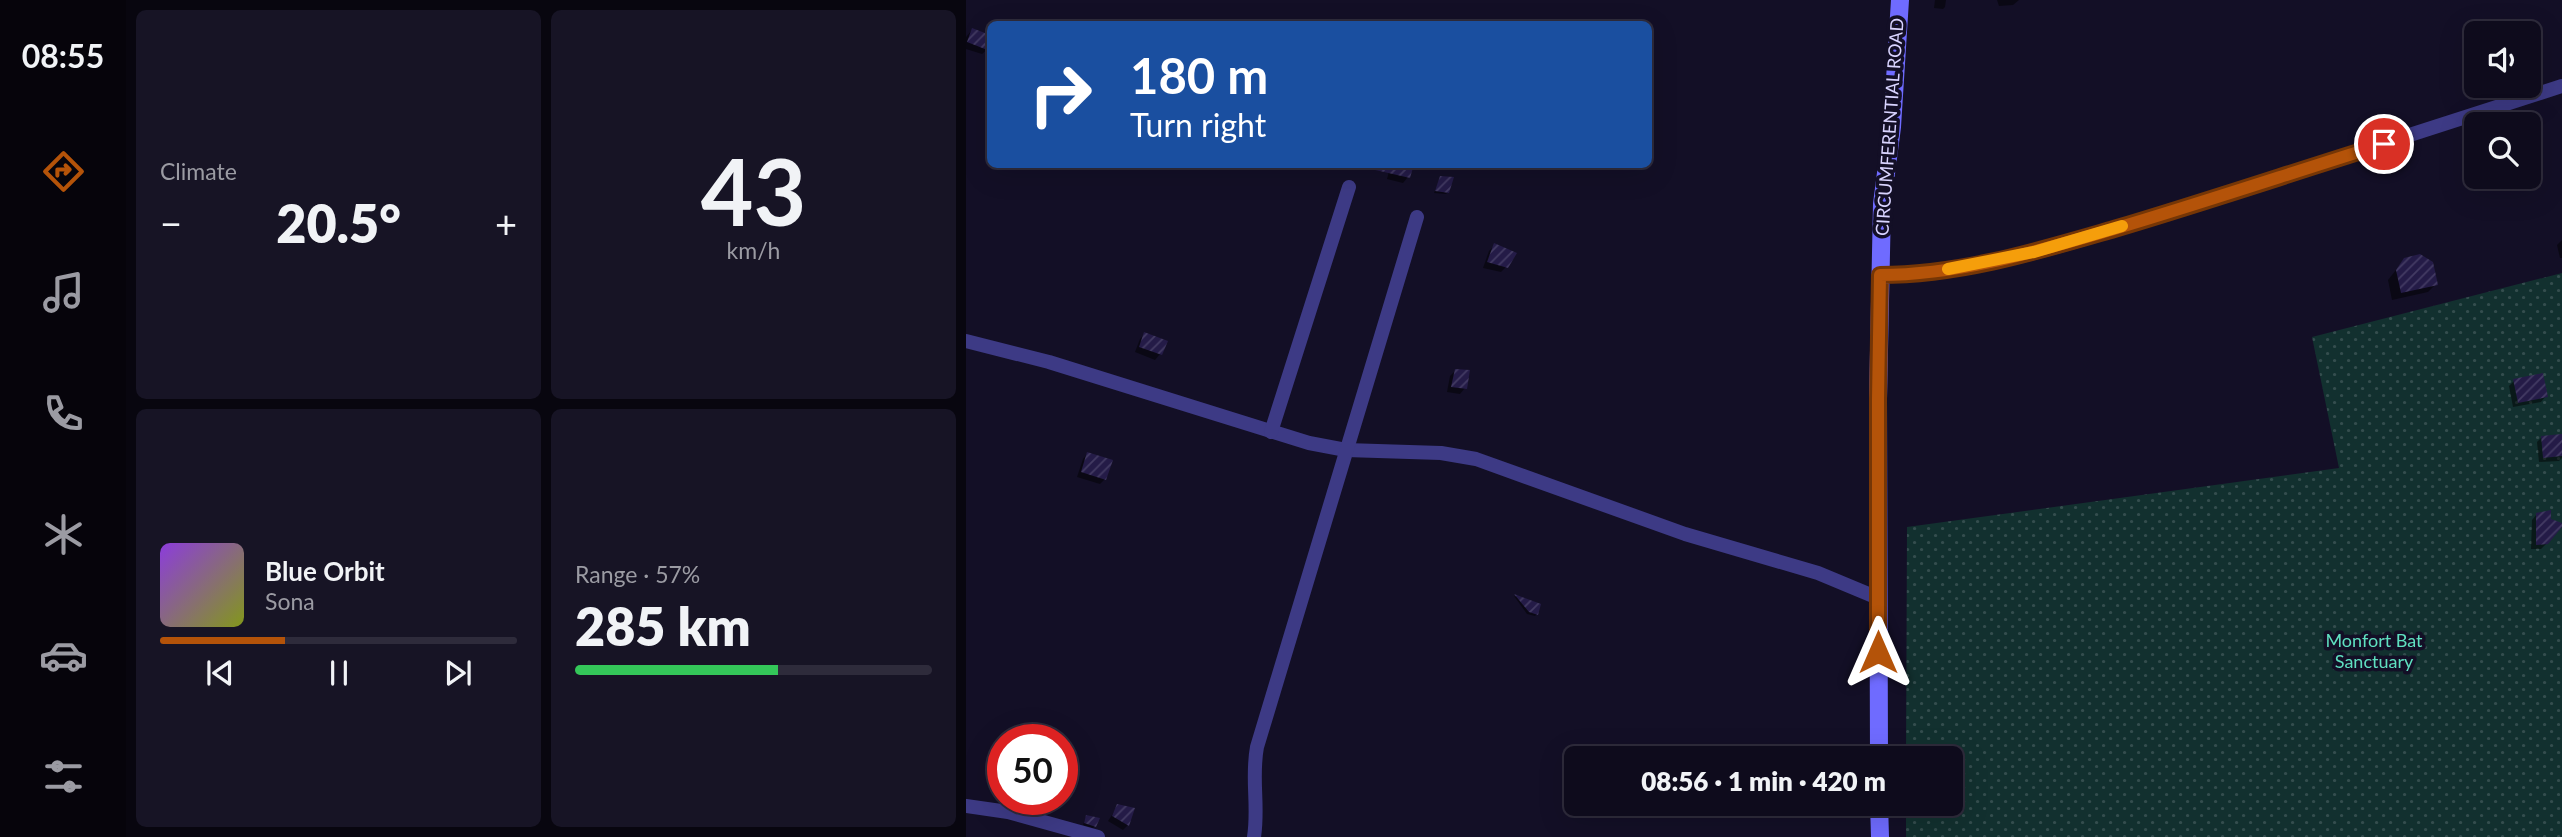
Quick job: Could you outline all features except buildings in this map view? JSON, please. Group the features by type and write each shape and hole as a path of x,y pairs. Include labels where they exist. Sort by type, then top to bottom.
{"main road":[{"name":"CIRCUMFERENTIAL ROAD","path":"1879,746 1878,399 1882,204 1892,127 1900,0"},
{"path":"1879,816 1880,837"}],"street":[{"path":"1880,275 1918,274 2034,252 2154,217 2562,86"},
{"path":"1271,432 1349,187"},
{"path":"1254,837 1257,821 1253,768 1257,747 1417,217"},
{"path":"966,341 1049,362 1310,443 1346,450 1441,453 1476,459 1685,534 1818,573 1878,598"},
{"path":"966,806 1008,813 1098,837"}],"green space":[{"name":"Monfort Bat Sanctuary","path":"2562,273 2562,837 1906,837 1906,816 1963,816 1963,746 1906,746 1907,527 2339,468 2312,337"}],"slow traffic":[{"path":"1948,269 2034,252 2122,226"}],"route":[{"path":"1878,652 1880,275 1918,274 1965,267 2034,252 2384,144"}]}
